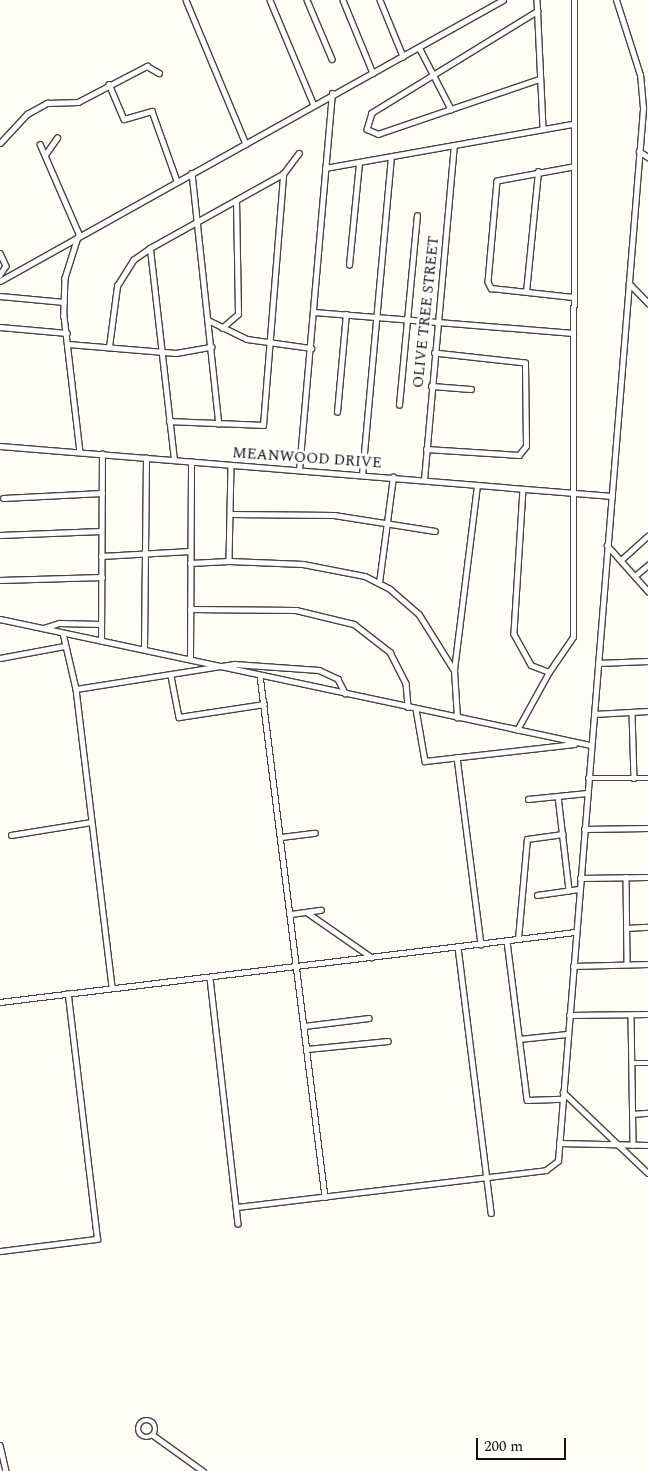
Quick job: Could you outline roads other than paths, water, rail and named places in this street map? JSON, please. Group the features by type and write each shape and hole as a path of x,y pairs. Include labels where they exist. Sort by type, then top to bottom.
{"street":[{"path":"186,0 246,144"},
{"path":"270,0 313,103"},
{"path":"307,0 332,59"},
{"path":"343,0 374,72"},
{"path":"380,0 403,56"},
{"path":"0,281 246,144 313,103 374,72 503,0"},
{"path":"537,0 543,129"},
{"path":"517,730 549,672 573,637 574,0"},
{"path":"237,1207 553,1168 559,1143 639,151 642,87 616,0"},
{"path":"538,12 435,78 372,113 367,129 378,134 540,79"},
{"path":"419,47 451,109"},
{"path":"0,144 31,112 47,103 75,102 147,66 159,73"},
{"path":"109,84 124,119 152,111 177,181"},
{"path":"299,470 332,93"},
{"path":"326,168 391,158 573,124"},
{"path":"45,155 57,138"},
{"path":"40,144 78,237 65,278 64,302 80,452"},
{"name":"OLIVE TREE STREET","path":"424,480 454,146"},
{"path":"639,151 648,156"},
{"path":"109,347 117,286 132,260 150,248 283,174 299,153"},
{"path":"362,475 391,158"},
{"path":"350,265 359,163"},
{"path":"573,166 499,179 496,184 488,282 491,288 574,296"},
{"path":"526,292 538,172"},
{"path":"192,173 219,424"},
{"path":"170,421 262,427 283,174"},
{"path":"222,328 238,314 236,201"},
{"path":"399,405 417,216"},
{"path":"150,248 174,460"},
{"path":"0,253 6,266 0,275"},
{"path":"629,283 648,303"},
{"path":"0,295 64,302"},
{"path":"314,312 573,333"},
{"path":"337,412 346,314"},
{"path":"208,320 222,328 270,346 311,348"},
{"path":"0,327 67,333"},
{"path":"68,344 161,352 211,347"},
{"path":"426,449 519,455 526,446 525,363 435,353"},
{"path":"431,386 471,389"},
{"name":"MEANWOOD DRIVE","path":"0,446 612,496"},
{"path":"101,641 102,454"},
{"path":"144,649 146,458"},
{"path":"190,659 191,462"},
{"path":"230,561 231,465"},
{"path":"379,583 393,477"},
{"path":"457,718 454,670 477,485"},
{"path":"523,489 514,634 530,664 549,672"},
{"path":"4,498 102,493"},
{"path":"231,514 306,513 435,531"},
{"path":"0,535 101,531"},
{"path":"621,560 648,536"},
{"path":"607,545 648,591"},
{"path":"102,556 190,551"},
{"path":"190,563 230,561 324,566 357,572 379,583 425,621 454,670"},
{"path":"635,576 648,565"},
{"path":"0,580 102,577"},
{"path":"190,609 296,610 354,624 390,652 406,683 408,707"},
{"path":"0,619 457,718 591,745"},
{"path":"43,628 58,623 102,624"},
{"path":"63,632 64,646 76,689 112,988"},
{"path":"0,658 64,646"},
{"path":"598,663 648,661"},
{"path":"76,689 220,667 319,670 338,679 345,693"},
{"path":"260,675 325,1197"},
{"path":"171,676 179,717 264,704"},
{"path":"416,708 423,759 457,758 579,743"},
{"path":"594,714 648,711"},
{"path":"632,712 634,778"},
{"path":"457,758 481,944"},
{"path":"588,778 648,778"},
{"path":"528,799 587,793"},
{"path":"558,796 569,890"},
{"path":"11,835 91,822"},
{"path":"584,829 648,828"},
{"path":"281,837 315,833"},
{"path":"518,940 527,839 563,834"},
{"path":"626,877 627,964"},
{"path":"580,878 648,877"},
{"path":"536,895 579,889"},
{"path":"291,914 308,914 321,910"},
{"path":"308,914 372,957"},
{"path":"626,928 648,927"},
{"path":"0,1002 210,978 575,932"},
{"path":"507,941 527,1100 562,1099"},
{"path":"458,947 491,1212"},
{"path":"573,966 648,964"},
{"path":"210,978 238,1224"},
{"path":"0,1252 97,1238 68,994"},
{"path":"631,1014 632,1145"},
{"path":"569,1015 648,1014"},
{"path":"304,1026 369,1018"},
{"path":"519,1039 567,1034"},
{"path":"307,1049 388,1040"},
{"path":"632,1063 648,1063"},
{"path":"562,1092 648,1173"},
{"path":"632,1114 648,1114"},
{"path":"559,1143 648,1146"},
{"path":"153,1435 203,1471"},
{"path":"0,1445 6,1471"}]}
